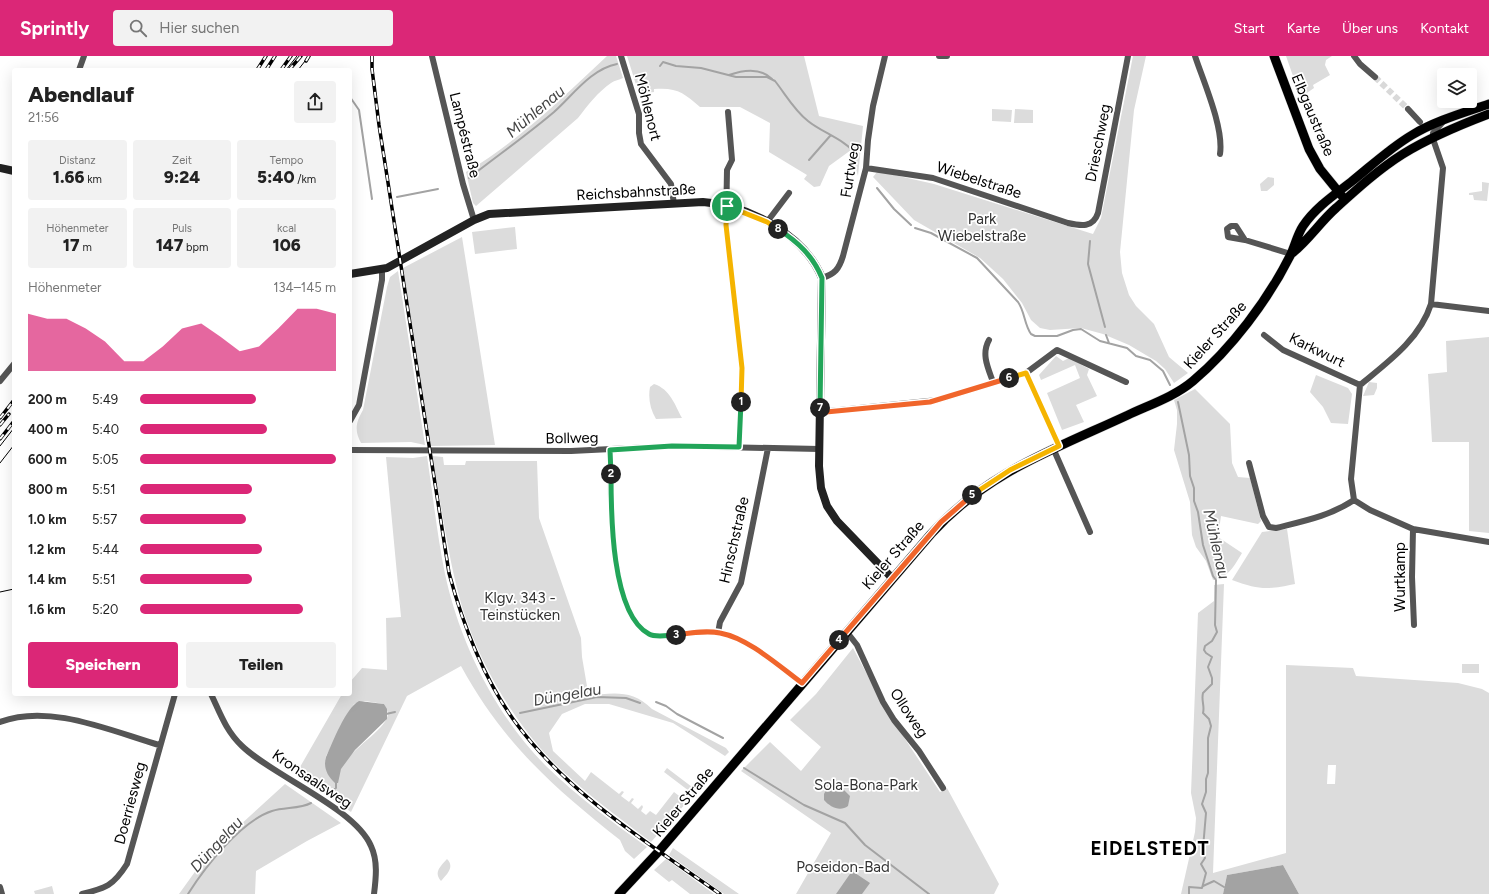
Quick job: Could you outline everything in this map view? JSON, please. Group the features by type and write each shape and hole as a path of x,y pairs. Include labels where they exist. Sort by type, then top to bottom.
{"main road":[{"name":"Elbgaustraße","path":"1274,56 1309,149 1320,169 1345,200"},
{"name":"Kieler Straße","path":"619,894 658,852 941,522 964,500 992,481 1056,447 1170,395 1192,382 1209,366 1247,323 1265,298 1291,254 1297,236 1303,225 1315,211 1338,191 1410,136 1446,120 1489,104"},
{"name":"Kieler Straße","path":"1291,254 1345,200 1393,161 1434,139 1489,114"}],"street":[{"path":"80,68 84,56"},
{"name":"Lampéstraße","path":"432,56 463,184 474,220"},
{"name":"Möhlenort","path":"621,56 639,114 641,144 671,184 674,204"},
{"name":"Furtweg","path":"822,278 833,273 841,262 866,168 873,106 885,56"},
{"path":"940,56 947,56"},
{"name":"Drieschweg","path":"1082,226 1092,223 1098,213 1128,56"},
{"path":"1195,56 1220,131 1222,144 1220,154"},
{"path":"1354,56 1360,64 1375,77"},
{"path":"1408,109 1420,122"},
{"path":"728,112 732,160 728,170 726,225 742,368 739,447"},
{"path":"1446,120 1434,131 1434,139 1443,168 1431,304 1423,324 1411,340 1360,385 1351,479 1354,500 1370,510 1413,529 1489,542"},
{"path":"0,168 12,171"},
{"name":"Wiebelstraße","path":"866,168 933,178 1068,223 1082,226"},
{"path":"767,222 789,193"},
{"name":"Reichsbahnstraße","path":"352,274 382,270 474,220 489,214 703,202 727,206 767,222 789,236 806,250 817,265 822,278 819,449 821,488 827,506 842,527 892,578"},
{"path":"1245,240 1291,254"},
{"path":"352,417 360,401 382,280 382,270"},
{"path":"1431,304 1489,311"},
{"name":"Karkwurt","path":"1264,335 1282,350 1360,385"},
{"path":"989,340 985,348 985,356 993,382"},
{"path":"820,412 930,402 1026,373 1057,350 1126,382"},
{"path":"0,381 12,366"},
{"path":"1026,373 1090,532"},
{"name":"Bollweg","path":"352,450 610,450 672,446 819,449"},
{"name":"Hinschstraße","path":"718,633 720,622 741,583 768,448"},
{"path":"610,450 614,544 619,578 628,607 643,630 650,635 718,633 737,638 802,683"},
{"path":"1249,463 1263,516 1269,527 1276,528 1318,518 1341,509 1354,500"},
{"name":"Wurtkamp","path":"1413,529 1412,577 1414,625"},
{"name":"Olloweg","path":"846,631 857,645 890,714 919,751 943,788"},
{"name":"Doerriesweg","path":"82,894 106,888 120,875 127,864 159,745 174,696"},
{"name":"Kronsaalsweg","path":"212,696 231,734 243,747 327,804 362,831 374,856 376,869 374,894"},
{"path":"0,722 10,718 50,716 75,720 159,745"},
{"path":"0,887 2,894"}],"green space":[{"path":"607,56 616,56 623,78 612,82 602,90 578,118 476,206 473,203 466,172 504,147 522,133 557,103"},
{"path":"627,56 804,56 819,116 863,126 858,176 851,150 829,166 820,186 814,187 804,179 807,175 769,152 770,123 740,107 700,107 680,92 674,90 654,89 654,92 639,94"},
{"name":"Park Wiebelstraße","path":"1133,56 1146,56 1134,110 1120,252 1122,273 1129,295 1136,306 1154,324 1169,357 1188,373 1174,383 1165,369 1156,361 1129,345 1103,334 1081,328 1050,330 1040,328 1031,320 1022,303 1003,279 980,258 914,220 873,177 877,172 881,172 934,184 1093,234 1101,218"},
{"path":"1286,56 1332,56 1326,60 1325,65 1330,75 1313,85 1314,88 1304,95 1293,76"},
{"path":"992,109 1012,110 1011,122 992,121"},
{"path":"1015,109 1033,110 1033,123 1014,123"},
{"path":"1268,177 1274,178 1274,185 1267,191 1261,191 1260,184"},
{"path":"1482,182 1489,183 1487,201 1474,200 1473,195 1469,195 1469,193 1482,191"},
{"path":"515,227 517,249 475,254 472,232"},
{"path":"462,237 495,445 431,446 403,268"},
{"path":"398,271 425,445 411,442 361,443 357,434 357,422 363,410 387,287 390,277"},
{"path":"1489,337 1489,533 1469,531 1469,442 1432,442 1428,374 1447,372 1446,341"},
{"path":"1056,356 1063,361 1069,358 1089,369 1087,375 1097,396 1076,405 1084,422 1062,430 1047,393 1080,378 1075,365 1041,380 1039,375"},
{"path":"1316,375 1348,388 1352,394 1348,424 1331,423 1323,407 1310,392"},
{"path":"1369,382 1377,383 1377,388 1374,395 1363,396"},
{"path":"654,384 660,386 668,394 682,418 656,419 649,399 650,387"},
{"path":"1195,389 1230,424 1232,463 1238,477 1250,478 1261,521 1258,524 1221,516 1218,537 1242,553 1227,574 1219,579 1213,580 1206,561 1196,547 1192,535 1190,502 1174,450 1177,410 1174,400"},
{"path":"427,456 437,530 445,574 460,627 482,678 512,725 547,767 608,819 647,847 634,859 625,851 620,840 551,782 512,741 477,693 461,666 407,696 351,812 296,774 341,696 352,696 352,680 362,668 387,670 386,618 401,617 386,457 413,458","holes":["365,701 384,704 388,713 386,720 381,727 348,758 342,766 339,775 327,773 325,762 326,756 354,704"]},
{"name":"Klgv. 343 - Teinstücken","path":"432,456 443,457 444,465 465,465 466,461 537,461 539,518 581,638 582,657 588,692 587,695 613,693 629,695 637,698 652,709 726,748 729,752 725,756 673,723 609,704 585,704 562,714 549,733 553,751 585,781 591,772 619,794 622,791 624,792 621,796 629,802 632,798 634,799 631,803 638,809 642,805 643,807 641,811 646,815 650,811 656,815 674,792 687,802 651,842 563,772 537,745 499,691 470,631 463,610 449,553"},
{"path":"1287,529 1295,584 1263,588 1250,586 1232,580 1262,532"},
{"path":"1224,584 1213,873 1286,853 1286,665 1353,668 1356,676 1458,683 1482,689 1489,693 1489,894 1299,894 1283,865 1227,875 1223,894 1181,894 1195,832 1196,818 1191,793 1198,613 1214,601 1214,585","holes":["1328,765 1336,765 1335,784 1327,784"]},
{"name":"Sola-Bona-Park","path":"853,648 886,710 940,792 947,788 999,884 994,894 796,894 831,833 741,771 770,742 801,771 821,747 790,720 816,694"},
{"path":"1462,664 1479,664 1479,673 1462,673"},
{"path":"667,768 696,790 693,794 664,772"},
{"path":"285,784 341,823 256,871 255,894 179,894 207,855"},
{"path":"673,848 739,894 724,894 669,855"},
{"path":"447,859 450,868 448,873 441,881 438,872 440,867"},
{"path":"666,859 714,894 690,894 672,880 669,882 654,870"},
{"path":"52,886 54,894 35,894 34,891"}],"shaded area":[{"path":"359,701 384,704 387,709 387,719 355,750 341,769 338,783 335,783 326,771 326,757 344,718"},
{"path":"834,786 841,787 850,796 848,806 845,808 835,808 824,800 824,794 827,788"},
{"path":"1283,865 1299,894 1223,894 1227,875"},
{"path":"852,871 870,883 862,894 836,894"}],"waterway":[{"name":"Mühlenau","path":"660,66 663,62 676,66 701,68 736,77 767,77 775,81 803,117 813,125 847,145 856,155"},
{"name":"Mühlenau","path":"469,178 544,121 591,77 599,71 617,64"},
{"path":"729,75 746,71 757,71 772,79"},
{"name":"Mühlenau","path":"352,100 359,110 372,199"},
{"path":"809,160 830,136"},
{"name":"Mühlenau","path":"877,188 894,209 911,225"},
{"name":"Mühlenau","path":"397,197 438,189"},
{"name":"Mühlenau","path":"915,228 931,233 977,258 1018,302 1031,334 1035,336 1057,336 1073,330 1081,329 1100,341 1127,348 1136,356 1150,360 1163,371 1170,385"},
{"path":"1090,241 1088,264 1105,327"},
{"name":"Mühlenau","path":"1106,335 1109,343"},
{"name":"Mühlenau","path":"1178,402 1189,455 1190,476 1194,488 1194,501 1198,512 1203,545 1213,576 1216,580 1215,625 1217,632 1212,641 1205,646 1204,650 1212,657 1208,667 1212,678 1212,684 1203,693 1203,713 1209,719 1211,726 1208,738 1208,773 1206,779 1206,792 1202,804 1206,813 1203,848 1205,858 1201,864 1206,873 1202,888 1189,887 1189,894"},
{"name":"Düngelau","path":"520,713 597,697 626,698 640,703"},
{"name":"Düngelau","path":"656,702 666,706 677,714 723,738"},
{"name":"Düngelau","path":"386,714 395,712"},
{"name":"Düngelau","path":"744,768 804,805 845,823 865,845 929,894"},
{"name":"Düngelau","path":"326,794 336,788 336,781"},
{"name":"Düngelau","path":"188,894 204,871 225,846 248,824 260,816 272,811 311,803"},
{"name":"Mühlenau","path":"1203,886 1214,881 1224,887"}],"tunnel":[{"path":"1375,77 1408,109"}],"tram line":[{"path":"288,68 297,56"},
{"path":"300,68 309,56"},
{"path":"0,446 12,431"},
{"path":"0,463 12,448"},
{"path":"0,592 12,589"}],"railway":[{"path":"258,68 266,56"},
{"path":"267,68 275,56"},
{"path":"282,68 291,56"},
{"path":"291,68 301,56"},
{"path":"306,61 309,56"},
{"path":"372,56 372,69 379,125 449,573 467,630 492,685 513,719 534,746 557,770 609,815 720,894"},
{"path":"0,418 12,403"},
{"path":"0,425 9,414"},
{"path":"0,439 12,424"}],"district":[{"name":"EIDELSTEDT","path":"1150,848"}],"route":[{"path":"727,206 767,222 789,236 806,250 817,265 822,278 823,286 820,412 930,402 1026,373 1059,446 1010,470 986,484 964,500 941,522 893,576 802,683 754,648 737,638 728,635 704,632 657,636 650,635 643,630 628,607 619,578 612,518 610,450 620,448 672,446 739,447 742,368 726,225 727,206"}],"park label":[{"name":"Poseidon-Bad","path":"843,867"}]}
